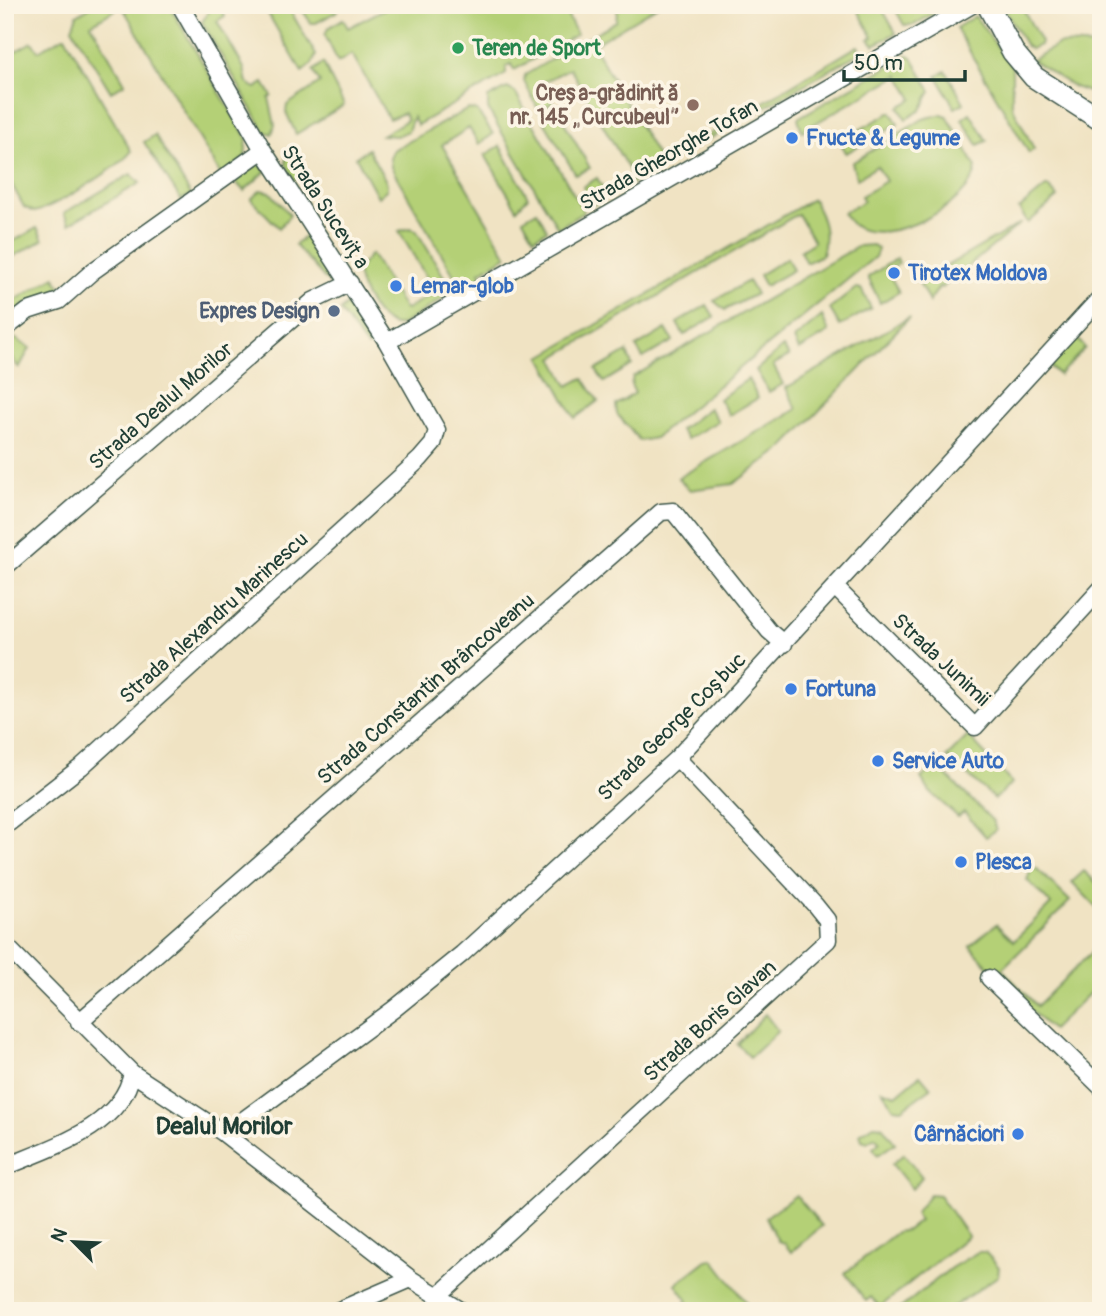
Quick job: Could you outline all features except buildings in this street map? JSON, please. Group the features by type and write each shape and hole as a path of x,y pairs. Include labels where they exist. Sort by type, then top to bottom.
{"street":[{"name":"Strada Sucevița","path":"180,5 263,150 387,342 437,430"},
{"name":"Strada Gheorghe Tofan","path":"387,342 972,5"},
{"path":"988,5 1013,52 1034,77 1101,120"},
{"path":"5,329 29,311 59,301 93,271 263,150"},
{"name":"Strada Dealul Morilor","path":"5,567 313,301 349,283"},
{"name":"Strada George Coșbuc","path":"222,1132 238,1124 394,1009 462,954 677,758 1101,297"},
{"name":"Strada Alexandru Marinescu","path":"5,826 81,767 420,459 433,444 437,430"},
{"name":"Strada Constantin Brâncoveanu","path":"79,1022 663,510 673,512 769,631 784,644"},
{"name":"Strada Junimii","path":"835,587 975,727 1101,589"},
{"name":"Strada Boris Glavan","path":"440,1294 828,940 830,927 821,912 677,758"},
{"path":"5,945 132,1073 222,1132 411,1279 440,1294 462,1311"},
{"path":"989,978 1101,1087"},
{"path":"5,1167 46,1150 102,1119 124,1099 132,1073"},
{"path":"337,1311 411,1279"}],"green space":[{"path":"93,5 169,5 247,139 245,157 222,177 122,6 91,24 125,83 111,92 72,28 77,15"},
{"path":"219,5 225,16 217,21 244,68 247,83 256,88 264,83 272,96 269,98 275,125 272,134 265,132 202,22 211,8"},
{"path":"263,5 287,5 316,55 312,64 302,72"},
{"path":"299,5 335,5 338,11 311,23"},
{"name":"Teren de Sport","path":"392,5 566,5 563,7 577,34 514,70 511,64 506,67 506,74 417,125 413,117 408,131 397,136 382,135 407,120 404,113 389,119 352,54 338,62 325,35 328,28 343,19 348,28"},
{"path":"618,5 659,5 593,45 661,163 858,46 861,52 594,205 583,187 597,178 607,195 634,179 570,68 542,83 553,102 539,111 524,81 525,75 616,21"},
{"path":"855,5 880,5 896,33 874,45 869,39 873,37"},
{"path":"893,5 947,5 914,25 904,25"},
{"path":"1002,5 1021,5 1041,42 1040,45 1031,49 1026,46"},
{"path":"975,16 1012,67 1012,106 1034,149 1029,153 956,28"},
{"path":"65,36 131,151 86,186 34,212 24,207 5,172 5,57 32,42 38,51"},
{"path":"1059,44 1101,46 1101,87 1091,93 1074,87 1032,60"},
{"path":"908,55 912,57 931,91 921,110 906,119 899,107 913,99 899,75 802,131 798,118"},
{"path":"323,63 344,105 296,134 286,112 287,105 320,83 313,71"},
{"path":"946,71 964,103 955,108 937,76"},
{"path":"507,88 515,92 584,212 558,228 488,109 488,98"},
{"path":"468,109 477,111 493,134 479,144 469,128 442,145 507,256 480,272 483,278 470,285 456,279 391,167 390,157 393,150"},
{"path":"558,111 590,168 576,175 543,120"},
{"path":"891,112 898,124 846,153 840,141"},
{"path":"970,113 987,141 978,145 962,119"},
{"path":"942,114 947,116 976,167 971,181 960,195 944,208 905,227 867,231 853,225 843,213 864,201 861,196 886,181 877,166 857,179 852,163 923,119"},
{"path":"155,135 191,195 181,200 144,142"},
{"path":"500,146 528,197 517,209 485,155"},
{"path":"368,149 387,183 387,189 378,197 356,157"},
{"path":"294,150 307,171 294,180 286,165 286,157"},
{"path":"259,163 266,171 244,191 233,179"},
{"path":"131,174 140,183 69,224 64,213"},
{"path":"1047,186 1058,197 1028,223 1019,209"},
{"path":"261,190 270,192 290,215 279,228 251,199"},
{"path":"813,199 824,227 822,255 806,263 800,251 814,242 798,214 553,358 568,386 583,378 598,401 575,418 541,357"},
{"path":"537,211 547,230 534,238 523,219"},
{"path":"1021,223 942,288 940,286 929,302 919,282"},
{"path":"37,228 43,240 5,261 5,246"},
{"path":"411,228 416,230 446,280 447,296 401,325 393,325 378,314 366,297 357,270 371,254 405,310 435,292 399,231"},
{"path":"306,235 310,236 327,265 336,272 336,279 330,284 295,245"},
{"path":"873,245 878,249 875,257 655,438 640,441 617,414 616,405 635,393 631,385 633,377 859,246"},
{"path":"787,258 793,270 765,286 759,275"},
{"path":"897,258 899,263 887,271 899,292 880,303 868,277"},
{"path":"55,277 62,290 24,305 5,318 5,306"},
{"path":"748,281 756,294 725,310 714,301"},
{"path":"856,288 861,289 871,308 840,326 830,309"},
{"path":"351,301 377,340 367,347 340,311"},
{"path":"707,305 714,317 684,335 677,323"},
{"path":"822,316 829,332 799,350 794,339"},
{"path":"910,317 783,448 733,484 690,490 678,478 797,409 786,388"},
{"path":"666,329 673,341 643,358 636,347"},
{"path":"11,336 30,348 19,368 5,348 6,341"},
{"path":"1076,337 1085,348 1059,375 1049,365"},
{"path":"783,347 789,356 773,365 783,384 769,392 756,370"},
{"path":"627,352 632,365 604,382 596,370"},
{"path":"748,379 758,398 729,415 719,399"},
{"path":"709,408 718,421 687,439 680,430"},
{"path":"968,736 1012,783 995,799 947,757"},
{"path":"934,768 941,770 993,821 996,830 986,837 964,812 958,817 930,792 921,778"},
{"path":"1036,868 1070,901 1002,969 1037,1006 1101,943 1101,982 1052,1030 1021,1002 970,946 996,924 1014,941 1051,904 1027,880 1031,870"},
{"path":"1084,871 1101,887 1101,912 1072,882"},
{"path":"765,1014 778,1031 750,1057 737,1044"},
{"path":"920,1075 931,1088 902,1109 894,1108 882,1090 896,1095"},
{"path":"874,1125 882,1126 895,1143 878,1155 873,1148 880,1142 875,1137 867,1142 862,1140 860,1134"},
{"path":"904,1154 922,1177 912,1189 892,1164"},
{"path":"930,1194 939,1195 968,1236 880,1307 871,1297 866,1301 845,1273 897,1232 907,1230 919,1221 915,1213"},
{"path":"796,1195 822,1226 791,1252 784,1243 778,1241 766,1217"},
{"path":"978,1252 985,1252 999,1267 998,1276 947,1311 897,1311 951,1268"},
{"path":"713,1259 752,1310 688,1311 684,1304 688,1301 676,1284 707,1260"}],"place":[{"name":"Teren de Sport","path":"458,48"},
{"name":"Creșa-grădiniță nr. 145 „Curcubeul”","path":"693,105"},
{"name":"Fructe & Legume","path":"792,138"},
{"name":"Tirotex Moldova","path":"894,273"},
{"name":"Lemar-glob","path":"396,286"},
{"name":"Expres Design","path":"334,311"},
{"name":"Fortuna","path":"791,689"},
{"name":"Service Auto","path":"878,761"},
{"name":"Plesca","path":"961,862"},
{"name":"Cârnăciori","path":"1018,1134"}],"district":[{"name":"Dealul Morilor","path":"224,1126"}]}
